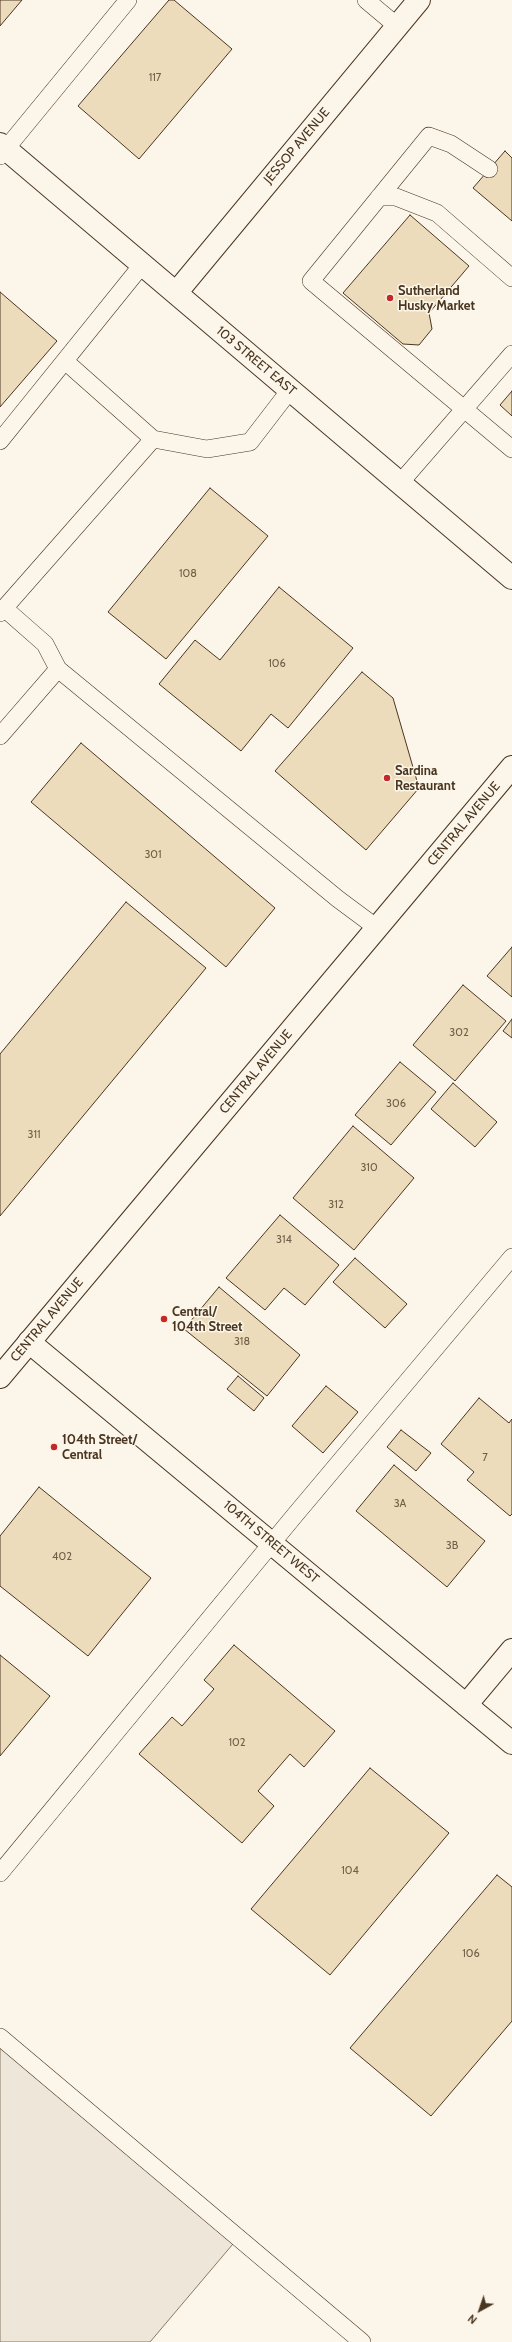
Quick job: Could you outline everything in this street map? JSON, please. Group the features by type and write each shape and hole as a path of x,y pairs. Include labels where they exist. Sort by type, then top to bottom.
{"street":[{"name":"JESSOP AVENUE","path":"176,293 419,0"},
{"name":"103 STREET EAST","path":"2,150 176,293 512,578"},
{"name":"CENTRAL AVENUE","path":"0,1377 512,767"},
{"name":"104TH STREET WEST","path":"28,1342 273,1543 512,1743"},
{"path":"466,1705 512,1650"}],"lane":[{"path":"2,150 128,0"},
{"path":"366,0 397,26"},
{"path":"489,169 451,144 429,136 311,280 464,411 512,449"},
{"path":"379,197 396,197 438,213 512,278"},
{"path":"0,441 142,265"},
{"path":"400,483 511,358"},
{"path":"65,361 153,439 207,449 250,442 290,390"},
{"path":"153,439 2,611 45,644 58,669 338,899 377,928"},
{"path":"0,736 58,669"},
{"path":"2,1865 512,1257"},
{"path":"0,2037 362,2342"}],"shaded area":[{"path":"0,2037 238,2238 150,2342 0,2342"}],"building":[{"path":"0,0 22,0 0,26"},
{"path":"169,0 174,0 232,49 139,159 78,106"},
{"path":"505,151 512,158 512,221 473,188"},
{"path":"410,215 469,266 429,313 432,329 419,345 403,344 343,293"},
{"path":"0,292 57,341 0,407"},
{"path":"512,391 512,416 500,405"},
{"path":"210,488 268,536 166,659 108,612"},
{"path":"279,587 353,648 288,728 271,714 241,751 159,684 195,640 220,660"},
{"path":"362,672 393,698 419,788 366,850 275,771"},
{"path":"81,743 275,908 226,967 31,802"},
{"path":"126,902 206,968 0,1216 0,1054"},
{"path":"512,947 512,997 487,976"},
{"path":"463,985 506,1021 455,1081 413,1045"},
{"path":"512,1019 512,1038 503,1031"},
{"path":"400,1062 436,1092 391,1145 355,1115"},
{"path":"453,1083 497,1122 475,1147 431,1109"},
{"path":"353,1126 414,1178 354,1250 293,1198"},
{"path":"280,1215 339,1265 305,1305 284,1288 265,1310 226,1278"},
{"path":"355,1258 407,1304 385,1328 333,1282"},
{"path":"219,1287 300,1355 267,1396 184,1329"},
{"path":"238,1376 264,1398 254,1411 227,1389"},
{"path":"326,1386 358,1412 323,1453 292,1426"},
{"path":"479,1398 509,1423 512,1419 512,1514 510,1516 467,1480 474,1472 441,1444"},
{"path":"401,1430 431,1453 416,1471 387,1447"},
{"path":"394,1465 485,1541 447,1587 356,1511"},
{"path":"39,1487 151,1578 88,1656 0,1586 0,1536"},
{"path":"234,1645 335,1731 304,1767 290,1754 258,1791 274,1806 242,1843 139,1754 172,1717 182,1726 214,1689 204,1680"},
{"path":"0,1655 50,1696 0,1756"},
{"path":"370,1768 449,1833 330,1975 251,1909"},
{"path":"497,1875 512,1887 512,2021 431,2116 350,2048"}],"place":[{"name":"Sutherland Husky Market","path":"390,298"},
{"name":"Sardina Restaurant","path":"387,778"},
{"name":"Central/ 104th Street","path":"164,1319"},
{"name":"104th Street/ Central","path":"54,1447"}]}
